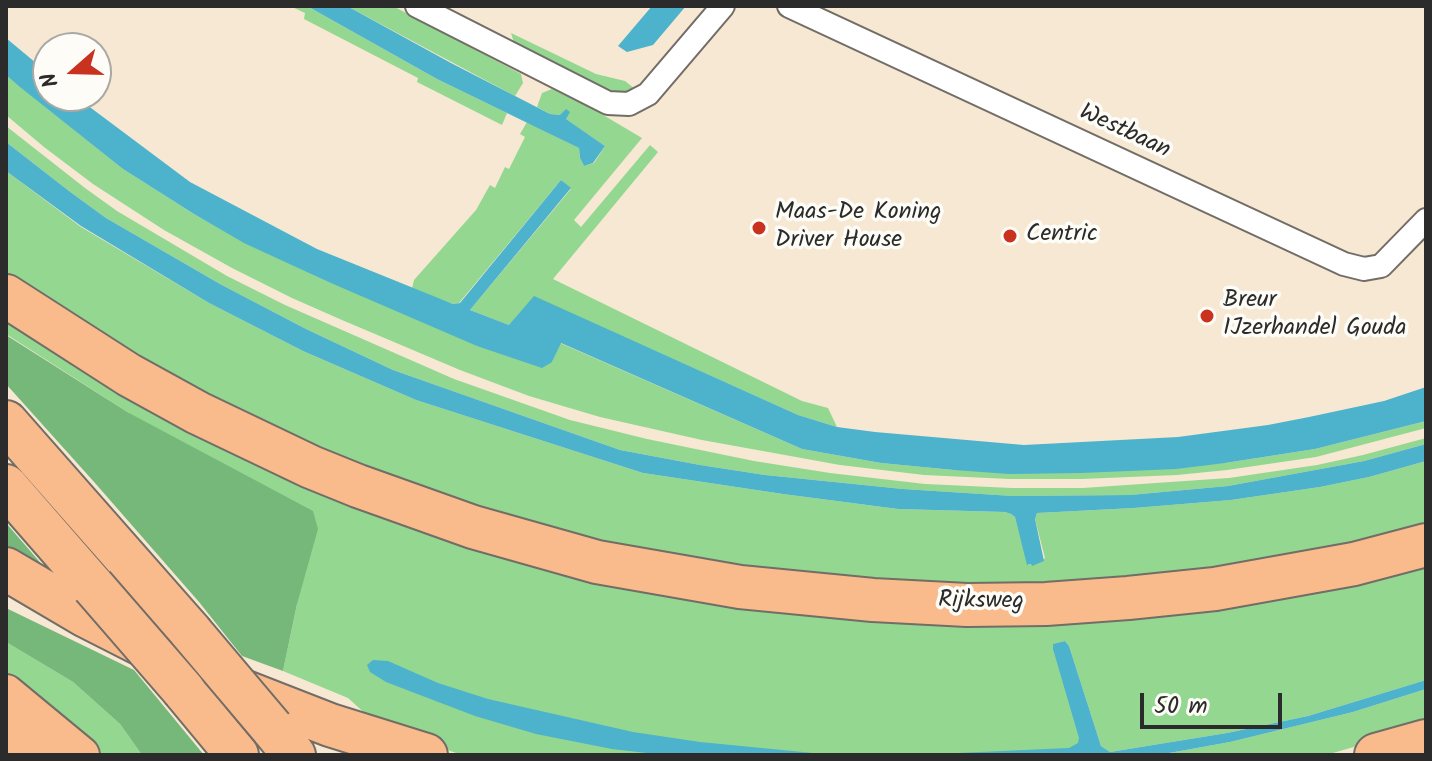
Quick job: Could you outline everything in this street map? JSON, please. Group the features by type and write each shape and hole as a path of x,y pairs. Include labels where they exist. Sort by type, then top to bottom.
{"highway":[{"name":"Rijksweg","path":"6,296 129,375 198,413 311,467 409,506 597,562 740,587 873,600 967,605 1046,604 1215,589 1354,564 1426,545"},
{"path":"6,422 191,632 283,742"},
{"path":"6,486 237,755"},
{"path":"6,569 84,615 210,677 306,716 426,755"},
{"path":"1376,755 1426,741"}],"main road":[{"path":"6,693 81,755"},
{"path":"6,731 36,755"}],"street":[{"path":"417,6 608,103 629,104 648,94 723,6"},
{"name":"Westbaan","path":"789,6 1344,264 1364,269 1381,266 1426,220"}],"green space":[{"path":"290,6 307,6 437,79 507,113 502,125 304,19 305,13"},
{"path":"347,6 393,6 521,74 523,83 515,96"},
{"path":"511,33 596,74 625,81 635,89 603,91 516,49"},
{"path":"6,75 32,96 32,112 52,112 123,169 194,214 324,280 552,362 560,343 802,449 881,463 954,470 1225,463 1315,449 1426,421 1426,428 1316,457 1177,475 1082,479 924,475 840,465 702,440 600,417 529,396 292,298 164,230 93,184 6,115"},
{"path":"552,89 642,138 574,220 581,227 650,145 658,152 553,279 802,401 828,408 837,427 798,415 642,345 509,325 470,310 571,189 561,180 459,303 453,304 412,289 414,280 476,210 490,185 495,188 505,167 509,169 525,137 520,134 527,122 579,148 584,166 594,163 605,146 560,115 537,107 542,93"},
{"path":"6,126 117,211 227,276 285,305 454,379 570,420 647,439 830,473 925,484 1012,488 1083,488 1229,478 1317,465 1426,438 1426,444 1364,461 1228,486 1130,495 1013,496 765,475 620,450 393,370 220,284 106,218 69,191 6,142"},
{"path":"6,171 81,227 209,303 303,351 416,400 643,473 898,509 1005,512 1015,517 1028,565 1045,558 1035,519 1037,513 1231,500 1320,487 1426,461 1426,526 1281,559 1161,576 1043,584 900,583 761,571 588,540 403,483 278,431 158,370 53,305 6,273"},
{"path":"6,313 134,393 727,602 1426,564 1426,680 1308,716 1110,752 1101,746 1065,641 1054,644 1084,755 462,755 380,727 348,698 283,671 297,604 129,413 6,334"},
{"path":"6,335 129,413 313,511 318,529 297,604 283,671 242,656 199,602 6,384"},
{"path":"6,523 51,575 6,549"},
{"path":"6,608 134,670 204,755 142,755 120,724 73,682 6,642"},
{"path":"6,642 73,682 120,724 142,755 98,755 6,679"},
{"path":"1426,689 1426,726 1326,755 1158,755 1230,742 1353,712"}],"water":[{"path":"307,6 347,6 550,114 560,115 566,109 570,112 566,119 605,146 593,163 584,166 579,148 437,79"},
{"path":"652,6 686,6 653,45 627,52 618,46"},
{"path":"6,38 32,60 32,96 6,75"},
{"path":"52,112 96,112 190,182 317,249 453,304 460,303 561,180 571,188 470,310 509,325 534,296 798,415 837,427 1024,445 1178,437 1309,417 1384,401 1426,387 1426,421 1315,449 1176,469 1009,474 881,463 802,449 561,343 552,362 542,368 477,346 244,243 123,169"},
{"path":"6,142 106,218 306,329 393,370 620,450 765,475 1013,496 1130,495 1228,486 1364,461 1426,444 1426,461 1320,487 1231,500 1037,513 1035,519 1044,561 1027,565 1015,517 1005,512 898,509 643,473 416,400 303,351 209,303 81,226 6,171"},
{"path":"1065,641 1101,746 1110,752 1308,716 1426,680 1426,689 1353,712 1230,742 1158,755 913,755 1069,748 1078,743 1053,649 1053,644"},
{"path":"373,660 388,661 438,683 488,699 633,732 823,754 901,755 664,755 612,749 536,734 475,716 386,682 370,672 367,665"}],"place":[{"name":"Maas-De Koning Driver House","path":"759,228"},
{"name":"Centric","path":"1010,236"},
{"name":"Breur IJzerhandel Gouda","path":"1207,316"}]}
